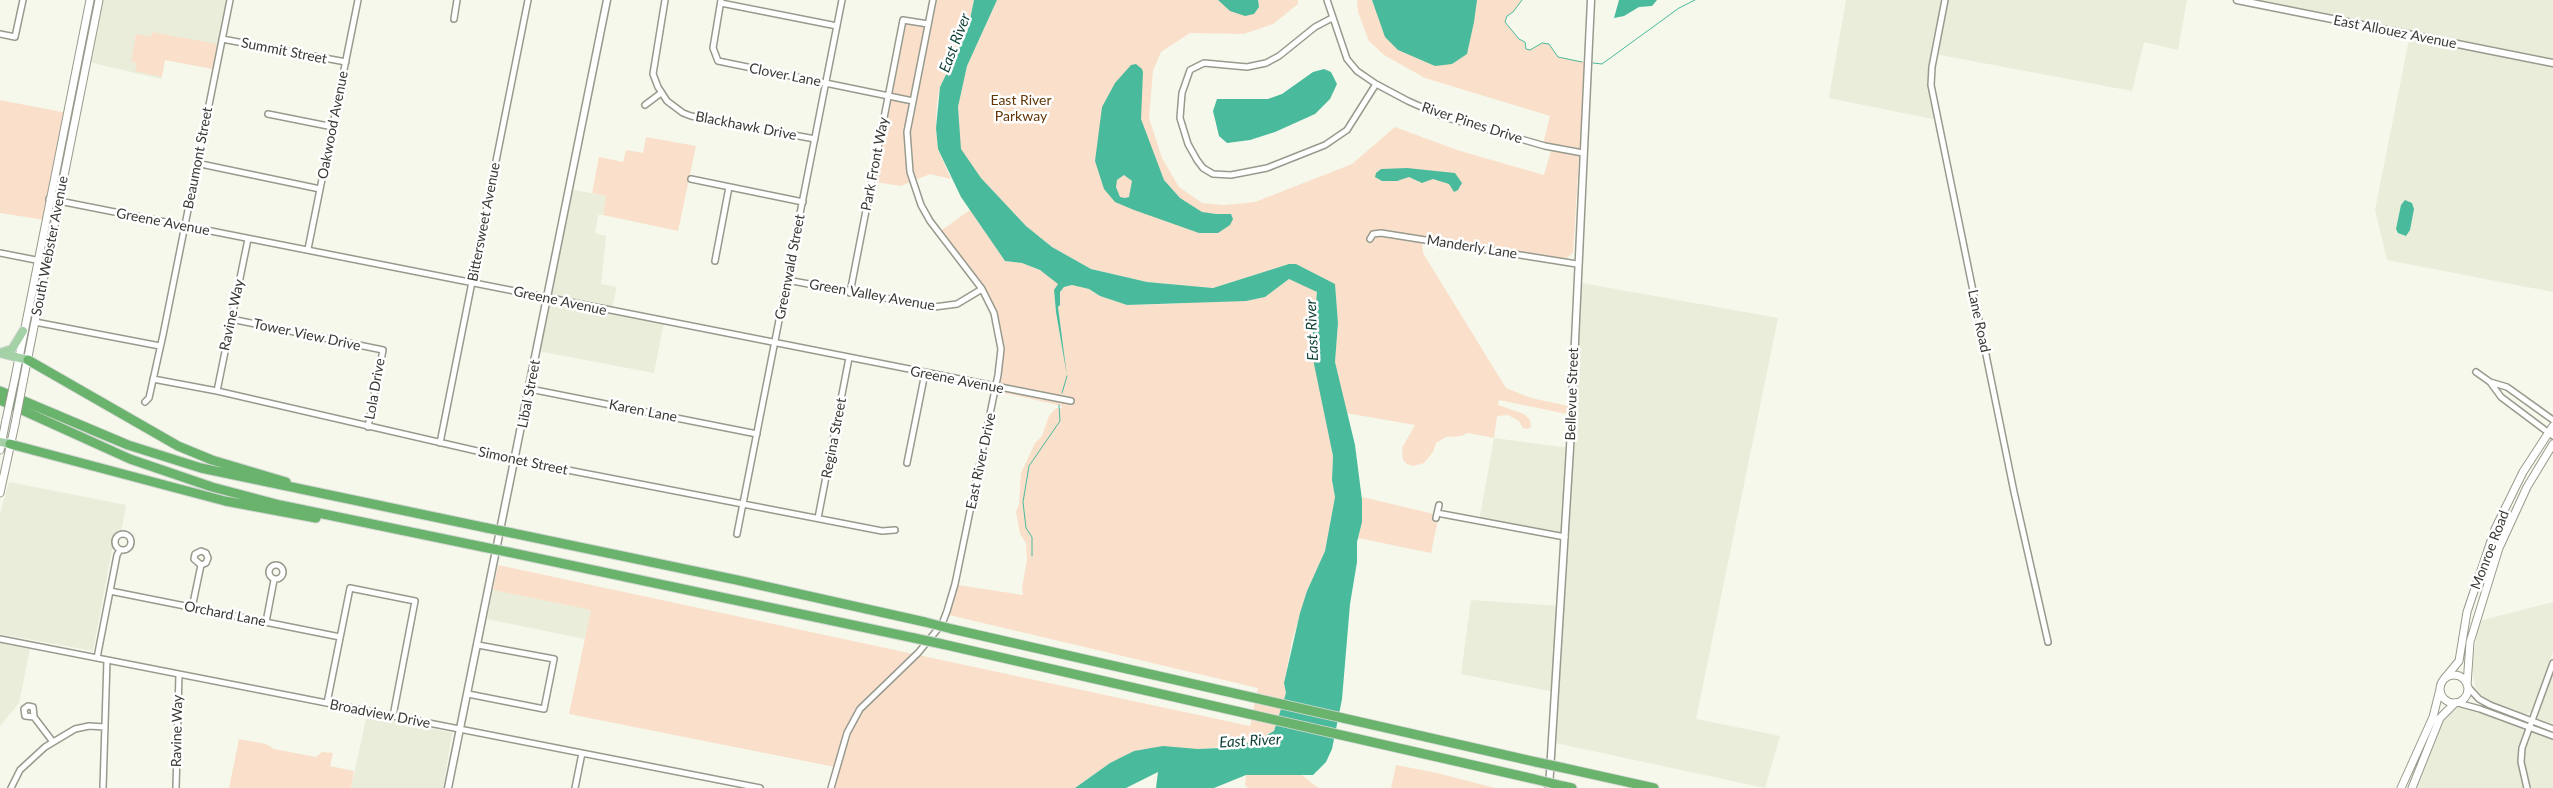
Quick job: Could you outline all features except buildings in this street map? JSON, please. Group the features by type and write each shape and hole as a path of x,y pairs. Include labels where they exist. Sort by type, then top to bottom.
{"highway":[{"path":"23,359 178,446 212,460 304,486 322,494"},
{"path":"0,391 117,441 166,458 251,480 738,580 1654,788"},
{"path":"0,400 99,445 172,474 223,490 360,522 942,644 1568,787"},
{"path":"3,444 225,501 344,524 360,522"}],"main road":[{"name":"South Webster Avenue","path":"3,444 15,424 23,382 23,331 90,0"},
{"name":"South Webster Avenue","path":"0,493 6,420 15,378 36,322 58,200 99,0"},
{"path":"0,353 11,350 23,331"},
{"path":"0,353 23,359"},
{"name":"Monroe Road","path":"2444,679 2459,661 2467,612 2495,529 2523,472 2552,431"},
{"name":"Monroe Road","path":"2468,686 2470,642 2498,548 2527,486 2553,444"},
{"path":"2401,788 2433,717 2444,679 2455,675 2463,678 2468,686 2465,698 2440,718 2412,788"},
{"path":"2440,689 2446,701 2457,703"}],"street":[{"path":"0,34 15,37 23,0"},
{"name":"Beaumont Street","path":"144,402 149,398 230,0"},
{"name":"Oakwood Avenue","path":"308,249 358,0"},
{"path":"454,19 457,0"},
{"name":"Bittersweet Avenue","path":"440,443 528,0"},
{"name":"Libal Street","path":"448,788 516,460 606,0"},
{"name":"Blackhawk Drive","path":"665,0 653,68 655,81 661,92 674,107 691,116 815,139"},
{"name":"Greenwald Street","path":"737,534 842,0"},
{"name":"East River Drive","path":"831,788 847,733 860,709 918,653 942,624 956,584 996,387 1001,349 999,330 994,313 982,290 930,221 915,189 910,172 907,132 933,0"},
{"name":"River Pines Drive","path":"1326,0 1349,63 1376,84 1408,102 1450,118 1552,148 1583,153"},
{"name":"Bellevue Street","path":"1548,788 1565,537 1591,0"},
{"name":"Lane Road","path":"1945,0 1932,67 1931,85 2014,492 2048,642"},
{"name":"East Allouez Avenue","path":"2237,0 2553,63"},
{"path":"721,2 837,26"},
{"name":"Clover Lane","path":"721,2 713,48 718,61 913,101"},
{"path":"1332,18 1315,26 1279,56 1266,64 1246,66 1204,63 1190,70 1182,93 1180,118 1188,144 1197,160 1203,168 1213,174 1231,175 1267,168 1325,145 1346,130 1376,84"},
{"name":"Park Front Way","path":"850,293 903,20 928,24"},
{"name":"Summit Street","path":"222,39 346,62"},
{"path":"645,105 661,92"},
{"path":"268,114 333,127"},
{"path":"196,163 320,189"},
{"path":"691,179 803,202"},
{"path":"716,261 729,187"},
{"name":"Greene Avenue","path":"49,199 1071,401"},
{"name":"Manderly Lane","path":"1370,239 1372,234 1381,233 1577,264"},
{"name":"Ravine Way","path":"217,391 248,239"},
{"path":"0,253 46,262"},
{"name":"Green Valley Avenue","path":"787,280 934,307 957,304 982,290"},
{"name":"Tower View Drive","path":"231,319 382,350"},
{"path":"36,322 160,346"},
{"name":"Lola Drive","path":"368,427 382,350"},
{"name":"Regina Street","path":"818,518 850,358"},
{"path":"2476,372 2490,382 2501,397 2552,431"},
{"path":"907,463 925,373"},
{"name":"Simonet Street","path":"153,379 217,391 516,460 882,531 895,530"},
{"path":"2490,382 2507,387 2553,420"},
{"name":"Karen Lane","path":"530,389 757,434"},
{"path":"1439,505 1436,516 1565,537"},
{"path":"97,658 117,555 120,550"},
{"path":"192,608 201,565"},
{"path":"266,622 274,580"},
{"path":"327,703 350,588 415,601 393,716"},
{"name":"Orchard Lane","path":"110,591 340,637"},
{"name":"Broadview Drive","path":"0,639 760,788"},
{"path":"468,694 544,708 554,659 478,645"},
{"path":"103,788 107,660"},
{"path":"2527,788 2520,758 2553,663"},
{"name":"Ravine Way","path":"176,788 179,674"},
{"path":"2468,686 2484,702 2553,729"},
{"path":"2457,703 2553,736"},
{"path":"34,717 53,742"},
{"path":"11,788 20,770 53,742 75,729 89,726 105,727"},
{"path":"575,788 582,753"}],"shaded area":[{"path":"101,0 227,0 213,69 165,60 161,79 89,62"},
{"path":"974,0 997,0 967,66 958,107 961,149 981,178 1026,226 1052,247 1091,269 1147,282 1213,288 1289,264 1296,264 1335,284 1338,323 1335,362 1355,445 1362,500 1362,522 1357,542 1357,562 1350,604 1342,699 1332,749 1326,762 1313,775 1246,775 1214,788 1156,788 1158,772 1126,788 1075,788 1110,763 1134,751 1163,746 1198,749 1220,748 1254,742 1274,731 1286,693 1284,683 1300,613 1307,591 1325,551 1335,497 1332,480 1333,456 1314,364 1312,341 1317,292 1289,279 1265,297 1246,301 1127,305 1100,296 1089,289 1072,285 1064,287 1060,292 1060,305 1058,307 1067,376 1056,312 1054,290 1058,284 1040,270 1022,263 1005,261 961,197 938,149 936,128 940,87 968,29"},
{"path":"1218,0 1258,0 1259,7 1254,14 1245,16 1230,11"},
{"path":"1372,0 1477,0 1467,54 1452,64 1435,66 1398,50 1385,37"},
{"path":"1619,0 1657,0 1652,6 1639,7 1624,16 1614,18"},
{"path":"1846,0 2187,0 2178,50 2144,42 2132,91 1935,54 1931,85 1938,120 1829,98"},
{"path":"2237,0 2553,0 2553,292 2387,260 2375,210 2410,35"},
{"path":"1136,64 1143,72 1141,119 1164,180 1180,198 1202,212 1231,214 1233,219 1230,225 1218,233 1199,233 1134,210 1115,202 1104,189 1095,161 1102,107 1115,83 1131,65","holes":["1124,175 1132,181 1129,197 1120,197 1116,187 1117,180"]},
{"path":"1324,69 1331,72 1337,84 1330,99 1315,114 1275,132 1250,140 1227,143 1219,136 1213,111 1217,99 1268,99 1282,94 1313,72"},
{"path":"1407,168 1455,173 1462,183 1458,190 1454,192 1449,184 1433,179 1422,183 1409,177 1397,181 1382,181 1375,177 1376,173 1381,169"},
{"path":"569,189 606,196 603,215 598,215 595,233 606,236 601,284 617,287 611,311 664,322 654,373 538,351"},
{"path":"2405,200 2412,203 2414,209 2410,230 2406,236 2398,233 2396,229 2401,205"},
{"path":"1576,282 1778,318 1696,719 1780,736 1765,788 1551,742 1555,692 1461,674 1471,600 1560,606 1564,537 1479,522 1494,438 1569,448"},
{"path":"9,482 126,505 121,533 114,539 93,651 0,634 0,514"},
{"path":"493,590 591,610 585,639 487,619"},
{"path":"2553,602 2553,652 2531,712 2524,715 2484,698 2475,687 2472,666 2479,621"},
{"path":"0,643 30,649 19,703 0,726"},
{"path":"2553,663 2553,728 2533,718"},
{"path":"2458,703 2553,736 2553,788 2412,788 2437,725"},
{"path":"367,714 452,733 443,788 351,788"}],"green space":[{"path":"937,0 974,0 968,29 940,87 937,102 936,128 938,149 951,179 930,174 901,186 875,182 906,25 931,29"},
{"name":"East River Parkway","path":"997,0 1298,0 1298,4 1273,24 1244,34 1190,33 1161,52 1153,71 1149,118 1162,158 1179,187 1202,203 1224,205 1255,202 1352,164 1395,127 1457,150 1544,175 1552,147 1543,144 1550,116 1425,78 1384,55 1369,41 1358,12 1357,0 1522,0 1513,12 1507,16 1505,22 1519,39 1524,42 1526,49 1530,50 1542,43 1549,44 1558,57 1585,62 1573,253 1565,259 1421,236 1423,253 1506,388 1531,398 1568,406 1567,414 1499,400 1498,405 1524,414 1530,420 1531,427 1528,429 1523,428 1519,421 1508,415 1497,416 1494,438 1468,433 1461,436 1446,437 1436,443 1433,452 1424,463 1413,466 1407,464 1403,460 1402,448 1415,425 1346,413 1335,362 1338,323 1335,285 1307,270 1317,292 1315,315 1318,379 1333,456 1332,480 1335,497 1325,551 1307,591 1292,641 1284,683 1286,693 1281,713 1274,731 1254,742 1110,763 1075,788 835,788 840,768 569,714 591,610 493,590 498,565 1250,726 1258,688 949,615 958,585 1023,595 1022,587 1027,560 1026,543 1020,534 1016,512 1019,504 1021,473 1035,443 1042,436 1049,416 1056,408 1062,408 1062,406 996,391 999,330 987,297 939,232 970,210 1005,261 1022,263 1040,270 1057,281 1059,284 1054,290 1056,312 1065,362 1058,307 1060,305 1060,292 1064,287 1072,285 1089,289 1100,296 1127,305 1173,304 1265,297 1289,279 1289,264 1213,288 1147,282 1091,269 1052,247 1026,226 981,178 960,149 958,107 967,66"},
{"path":"152,32 217,44 213,69 165,60 162,77 135,71 137,63 131,62 136,34 151,37"},
{"path":"0,100 67,113 45,220 0,213"},
{"path":"646,137 696,146 678,231 603,215 606,196 592,193 599,157 623,162 626,150 643,153"},
{"path":"1362,497 1434,514 1433,519 1438,520 1431,553 1358,538 1362,522"},
{"path":"239,739 266,744 274,749 316,757 322,752 333,753 330,766 354,771 351,788 229,788"},
{"path":"1396,765 1437,773 1495,788 1391,788"},
{"path":"1246,775 1302,775 1318,788 1248,788 1245,785"}],"waterway":[{"path":"1522,0 1513,12 1507,16 1505,22 1519,39 1525,42 1526,49 1530,50 1542,43 1549,44 1558,57 1582,62"},
{"path":"1593,63 1602,64 1679,8 1695,0"},
{"path":"1062,393 1067,376"},
{"path":"1032,556 1032,537 1026,528 1023,502 1029,466 1060,421 1059,405"}],"water label":[{"name":"East River","path":"955,43"},
{"name":"East River","path":"1312,330"},
{"name":"East River","path":"1250,741"}]}
